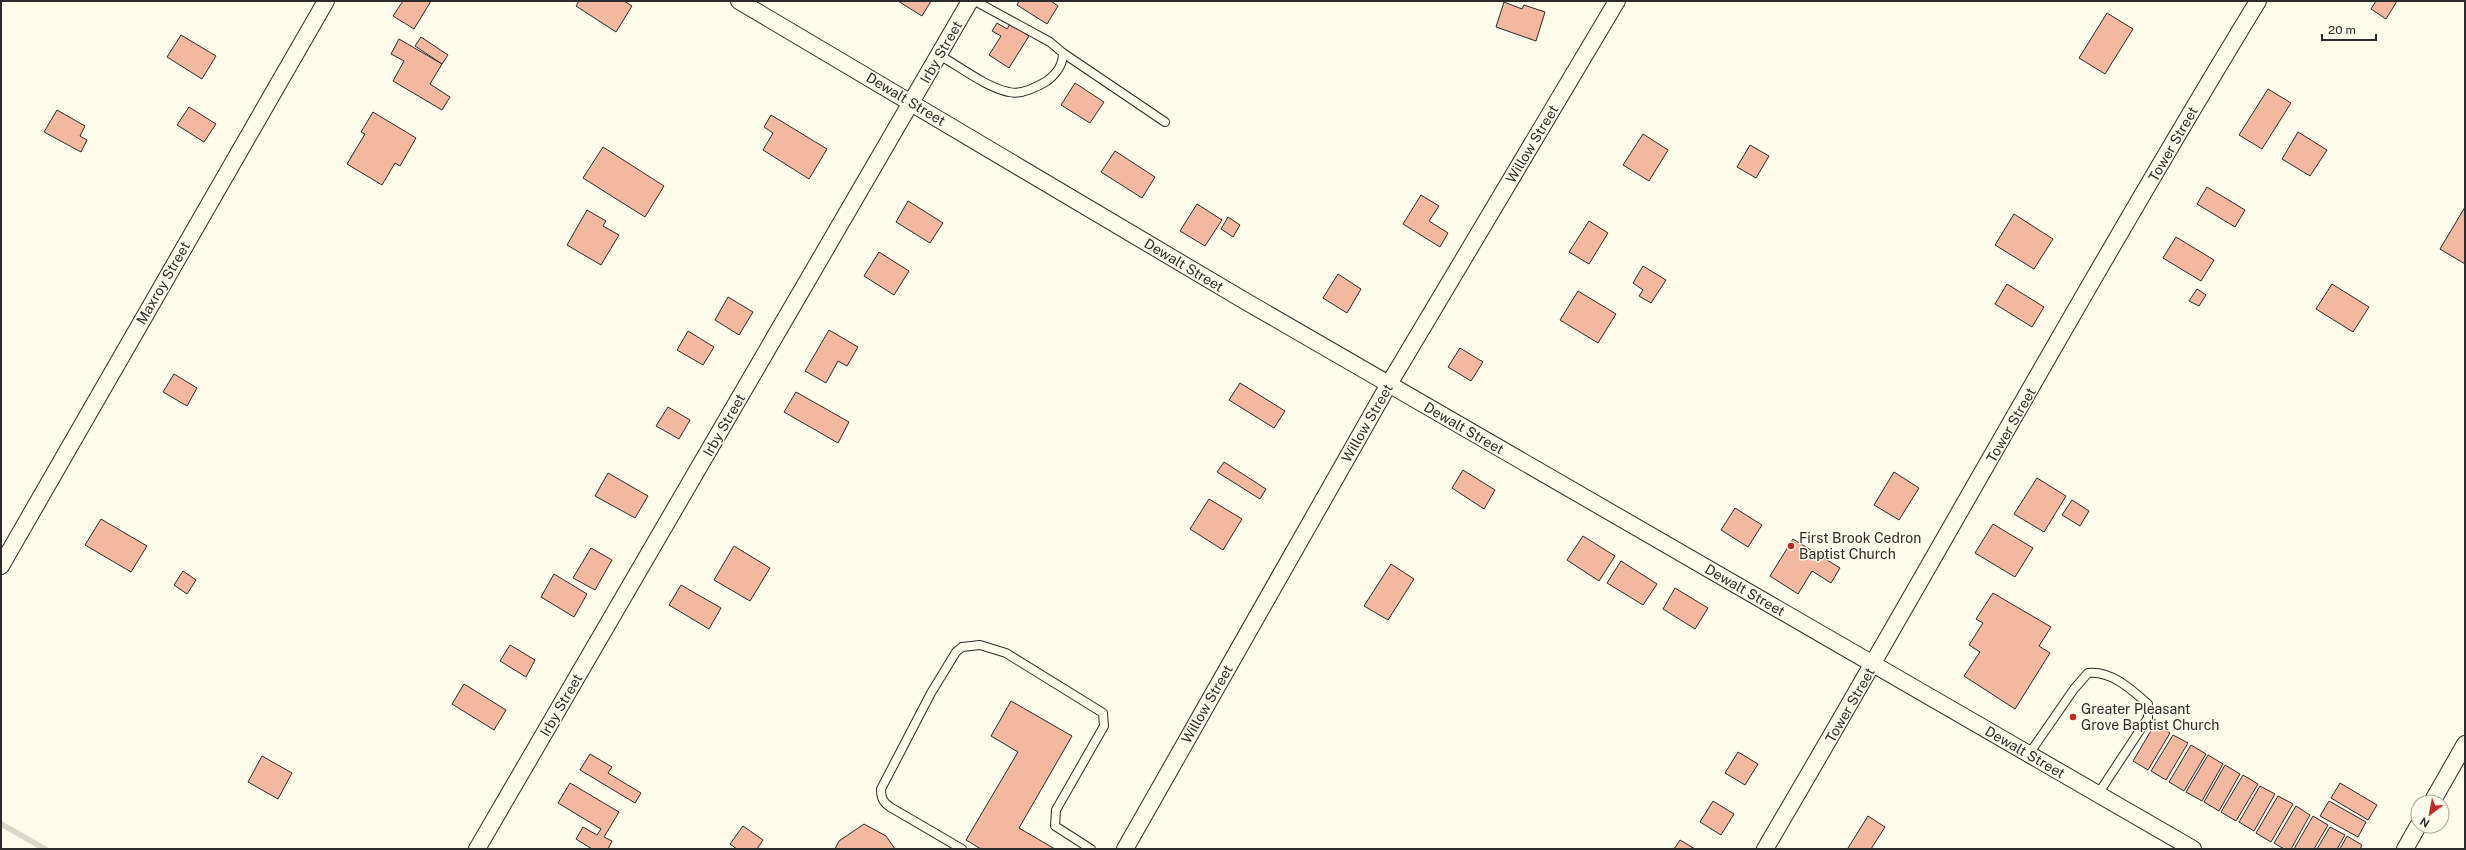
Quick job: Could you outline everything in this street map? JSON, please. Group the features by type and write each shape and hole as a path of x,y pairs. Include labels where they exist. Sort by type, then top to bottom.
{"street":[{"name":"Maxroy Street","path":"1,566 326,1"},
{"name":"Dewalt Street","path":"739,1 912,102 1015,166 2193,849"},
{"name":"Irby Street","path":"477,849 970,1"},
{"name":"Willow Street","path":"1125,849 1389,384 1617,1"},
{"name":"Tower Street","path":"1765,849 1874,664 2180,131 2258,1"},
{"path":"2437,794 2465,744"},
{"path":"2405,849 2413,834"}],"lane":[{"path":"975,1 1050,42 1063,53 1165,122"},
{"path":"939,55 998,88 1010,93 1028,91 1051,78 1058,70 1063,60 1063,53"},
{"path":"962,849 884,803 881,795 881,789 898,752 956,652 971,645 1006,652 1102,713 1104,726 1056,810 1054,819 1055,826 1091,849"},
{"path":"2029,754 2074,689 2088,673 2099,672 2131,689 2148,704 2148,718 2098,794"}],"building":[{"path":"403,1 431,1 414,29 393,16"},
{"path":"579,1 624,1 632,6 616,32 576,6"},
{"path":"898,1 931,1 922,16"},
{"path":"1019,1 1051,1 1058,6 1047,24 1017,5"},
{"path":"2376,1 2397,1 2386,19 2371,9"},
{"path":"1504,2 1522,9 1524,5 1545,12 1536,41 1496,27"},
{"path":"2107,13 2133,29 2105,74 2079,58"},
{"path":"997,23 1007,29 1010,24 1029,36 1009,68 989,55 1001,36 992,31"},
{"path":"181,35 216,56 202,79 167,57"},
{"path":"421,37 448,55 442,64 415,46"},
{"path":"399,39 442,64 430,84 450,97 442,110 393,81 404,61 391,54"},
{"path":"1075,83 1104,102 1090,123 1061,105"},
{"path":"2268,89 2291,103 2262,149 2239,135"},
{"path":"189,107 216,124 204,142 177,125"},
{"path":"57,110 85,126 80,136 87,140 81,152 44,132"},
{"path":"373,112 416,138 400,166 395,163 382,185 347,164 365,134 361,132"},
{"path":"771,115 827,149 809,179 763,150 773,133 764,127"},
{"path":"2298,132 2327,150 2310,176 2282,159"},
{"path":"1643,134 1668,150 1649,181 1623,165"},
{"path":"1750,145 1769,156 1756,178 1737,167"},
{"path":"603,147 664,186 645,217 583,178"},
{"path":"1115,151 1155,177 1142,198 1101,172"},
{"path":"2207,187 2245,210 2235,227 2197,204"},
{"path":"1421,195 1439,206 1429,221 1448,233 1440,247 1403,224"},
{"path":"908,201 943,223 930,243 896,222"},
{"path":"1197,204 1222,220 1205,246 1180,231"},
{"path":"2465,207 2465,264 2440,249"},
{"path":"587,210 606,221 603,226 619,235 601,265 567,245"},
{"path":"2014,214 2053,239 2034,269 1995,245"},
{"path":"1228,217 1240,225 1233,237 1221,229"},
{"path":"1589,221 1608,233 1589,264 1569,252"},
{"path":"2176,237 2214,260 2201,281 2163,258"},
{"path":"879,252 909,271 894,295 864,276"},
{"path":"1643,266 1666,280 1651,303 1639,296 1643,290 1633,283"},
{"path":"1338,274 1361,289 1347,313 1323,298"},
{"path":"2007,284 2044,307 2032,327 1995,304"},
{"path":"2332,284 2369,307 2353,332 2316,309"},
{"path":"2197,289 2206,295 2199,306 2189,301"},
{"path":"1578,291 1616,314 1598,343 1560,320"},
{"path":"728,297 753,312 739,335 715,320"},
{"path":"829,330 858,347 847,366 838,361 826,383 805,371"},
{"path":"688,331 714,347 703,365 677,350"},
{"path":"1460,348 1483,362 1471,381 1448,367"},
{"path":"174,374 197,388 187,406 163,392"},
{"path":"1240,383 1285,411 1274,428 1229,400"},
{"path":"796,392 849,422 838,443 784,412"},
{"path":"668,407 690,420 679,439 656,426"},
{"path":"1224,462 1266,489 1260,499 1217,472"},
{"path":"1463,470 1495,490 1484,509 1452,488"},
{"path":"1894,472 1919,488 1899,520 1874,505"},
{"path":"608,473 648,496 635,518 595,496"},
{"path":"2037,478 2066,496 2044,532 2014,514"},
{"path":"1209,499 1242,519 1223,550 1190,529"},
{"path":"2072,500 2089,511 2080,526 2062,515"},
{"path":"1735,508 1762,525 1748,547 1721,530"},
{"path":"101,519 147,546 131,572 85,545"},
{"path":"1993,524 2033,548 2015,577 1975,553"},
{"path":"1583,536 1615,556 1599,581 1567,560"},
{"path":"1793,539 1840,568 1831,583 1812,571 1798,594 1770,576"},
{"path":"734,546 770,568 750,601 714,580"},
{"path":"591,548 612,560 595,590 573,578"},
{"path":"1621,561 1657,584 1643,605 1607,583"},
{"path":"1391,564 1414,579 1388,620 1364,606"},
{"path":"183,571 196,580 187,594 174,585"},
{"path":"554,574 587,594 574,617 541,597"},
{"path":"681,585 721,608 709,629 669,605"},
{"path":"1675,588 1708,608 1695,629 1663,609"},
{"path":"1993,593 2051,627 2039,646 2050,653 2015,709 1964,676 1980,652 1969,645 1983,623 1976,619"},
{"path":"510,645 535,660 526,677 500,661"},
{"path":"464,684 506,710 494,730 452,704"},
{"path":"1011,701 1072,736 1019,828 1055,849 981,849 966,840 1018,752 991,736"},
{"path":"2155,724 2170,733 2148,770 2133,761"},
{"path":"2173,735 2188,743 2166,780 2151,771"},
{"path":"2191,745 2206,754 2184,791 2169,782"},
{"path":"1738,752 1758,764 1745,785 1725,773"},
{"path":"590,754 612,767 608,773 641,793 635,803 580,770"},
{"path":"2208,755 2223,764 2202,801 2186,792"},
{"path":"262,756 292,773 278,799 248,782"},
{"path":"2225,765 2240,774 2219,811 2204,802"},
{"path":"2243,775 2258,784 2236,821 2221,812"},
{"path":"570,783 619,812 604,837 612,841 608,849 592,849 576,839 583,827 597,835 601,829 558,803"},
{"path":"2340,783 2377,805 2368,820 2331,798"},
{"path":"2260,786 2275,794 2254,831 2239,822"},
{"path":"2278,796 2293,804 2271,842 2256,833"},
{"path":"1713,801 1734,814 1721,835 1700,822"},
{"path":"2329,801 2366,822 2358,837 2320,816"},
{"path":"2296,806 2310,815 2291,849 2284,849 2274,843"},
{"path":"1868,816 1885,827 1871,849 1848,848"},
{"path":"2313,816 2328,825 2314,849 2294,849"},
{"path":"864,824 886,836 895,849 835,849 839,841"},
{"path":"743,826 763,840 757,849 737,849 730,844"},
{"path":"2330,827 2345,835 2337,849 2317,849"},
{"path":"2347,836 2362,845 2360,849 2340,849"},
{"path":"1680,840 1695,849 1674,849"}],"waterway":[{"path":"1,824 45,849"}],"place":[{"name":"First Brook Cedron Baptist Church","path":"1791,546"},
{"name":"Greater Pleasant Grove Baptist Church","path":"2073,717"}]}
